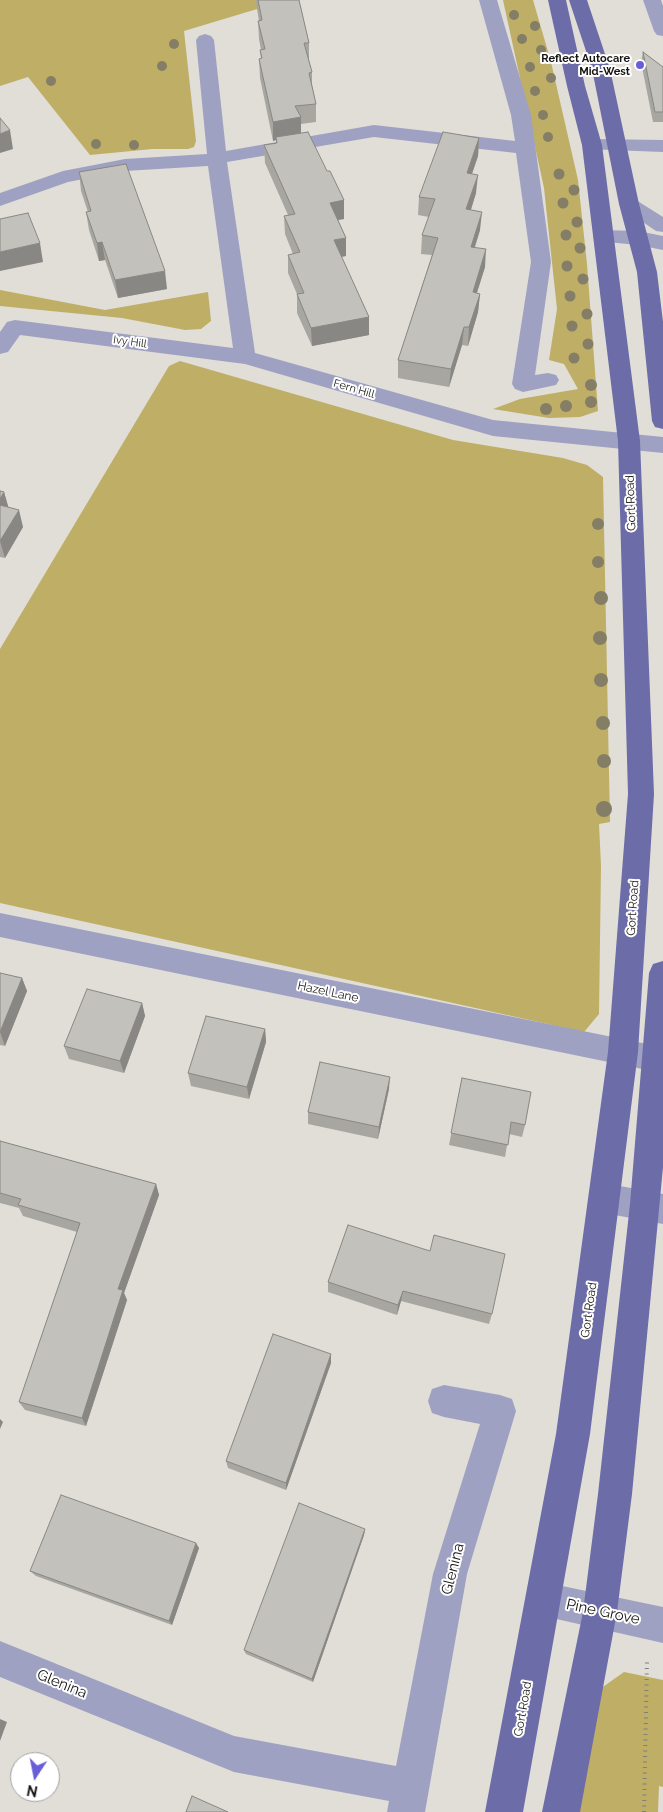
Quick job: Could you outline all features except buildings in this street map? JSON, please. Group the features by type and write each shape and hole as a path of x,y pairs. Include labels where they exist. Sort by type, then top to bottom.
{"main road":[{"name":"Gort Road","path":"557,0 576,86 629,204 647,272 663,421"},
{"name":"Gort Road","path":"504,1812 573,1434 624,1052 641,794 628,441 603,236 604,145 601,70 578,0"},
{"path":"561,1812 600,1612 654,1207 657,1059 663,973"}],"street":[{"path":"488,0 521,116 541,262 523,384 548,380"},
{"path":"652,0 663,32"},
{"path":"205,40 217,158 245,357"},
{"path":"0,200 63,178 125,165 196,162 374,131 524,148"},
{"path":"604,145 663,146"},
{"path":"629,204 663,226"},
{"path":"603,236 638,238 663,243"},
{"name":"Ivy Hill","path":"0,347 8,326 245,357"},
{"name":"Fern Hill","path":"245,357 493,428 663,445"},
{"name":"Hazel Lane","path":"0,924 657,1059"},
{"path":"604,1198 654,1207"},
{"name":"Glenina","path":"0,1659 234,1754 409,1800 450,1574 500,1411 444,1402"},
{"name":"Pine Grove","path":"543,1599 656,1623"}],"path":[{"path":"644,1812 656,1623"}],"shaded area":[{"path":"0,0 287,0 184,31 196,141 194,147 188,149 152,149 90,155 28,77 0,86"},
{"path":"503,0 533,0 551,62 578,180 587,264 598,411 580,417 549,418 493,409 520,399 578,389 564,364 549,360 557,309 544,188"},
{"path":"0,290 105,310 208,292 211,321 201,329 185,330 122,318 0,306"},
{"path":"180,361 453,440 563,458 587,465 603,477 610,822 599,824 601,866 599,1014 584,1032 0,903 0,649 169,366"},
{"path":"624,1672 663,1680 663,1787 659,1786 658,1812 578,1812 600,1689"}],"place":[{"name":"Reflect Autocare Mid-West","path":"640,65"}]}
